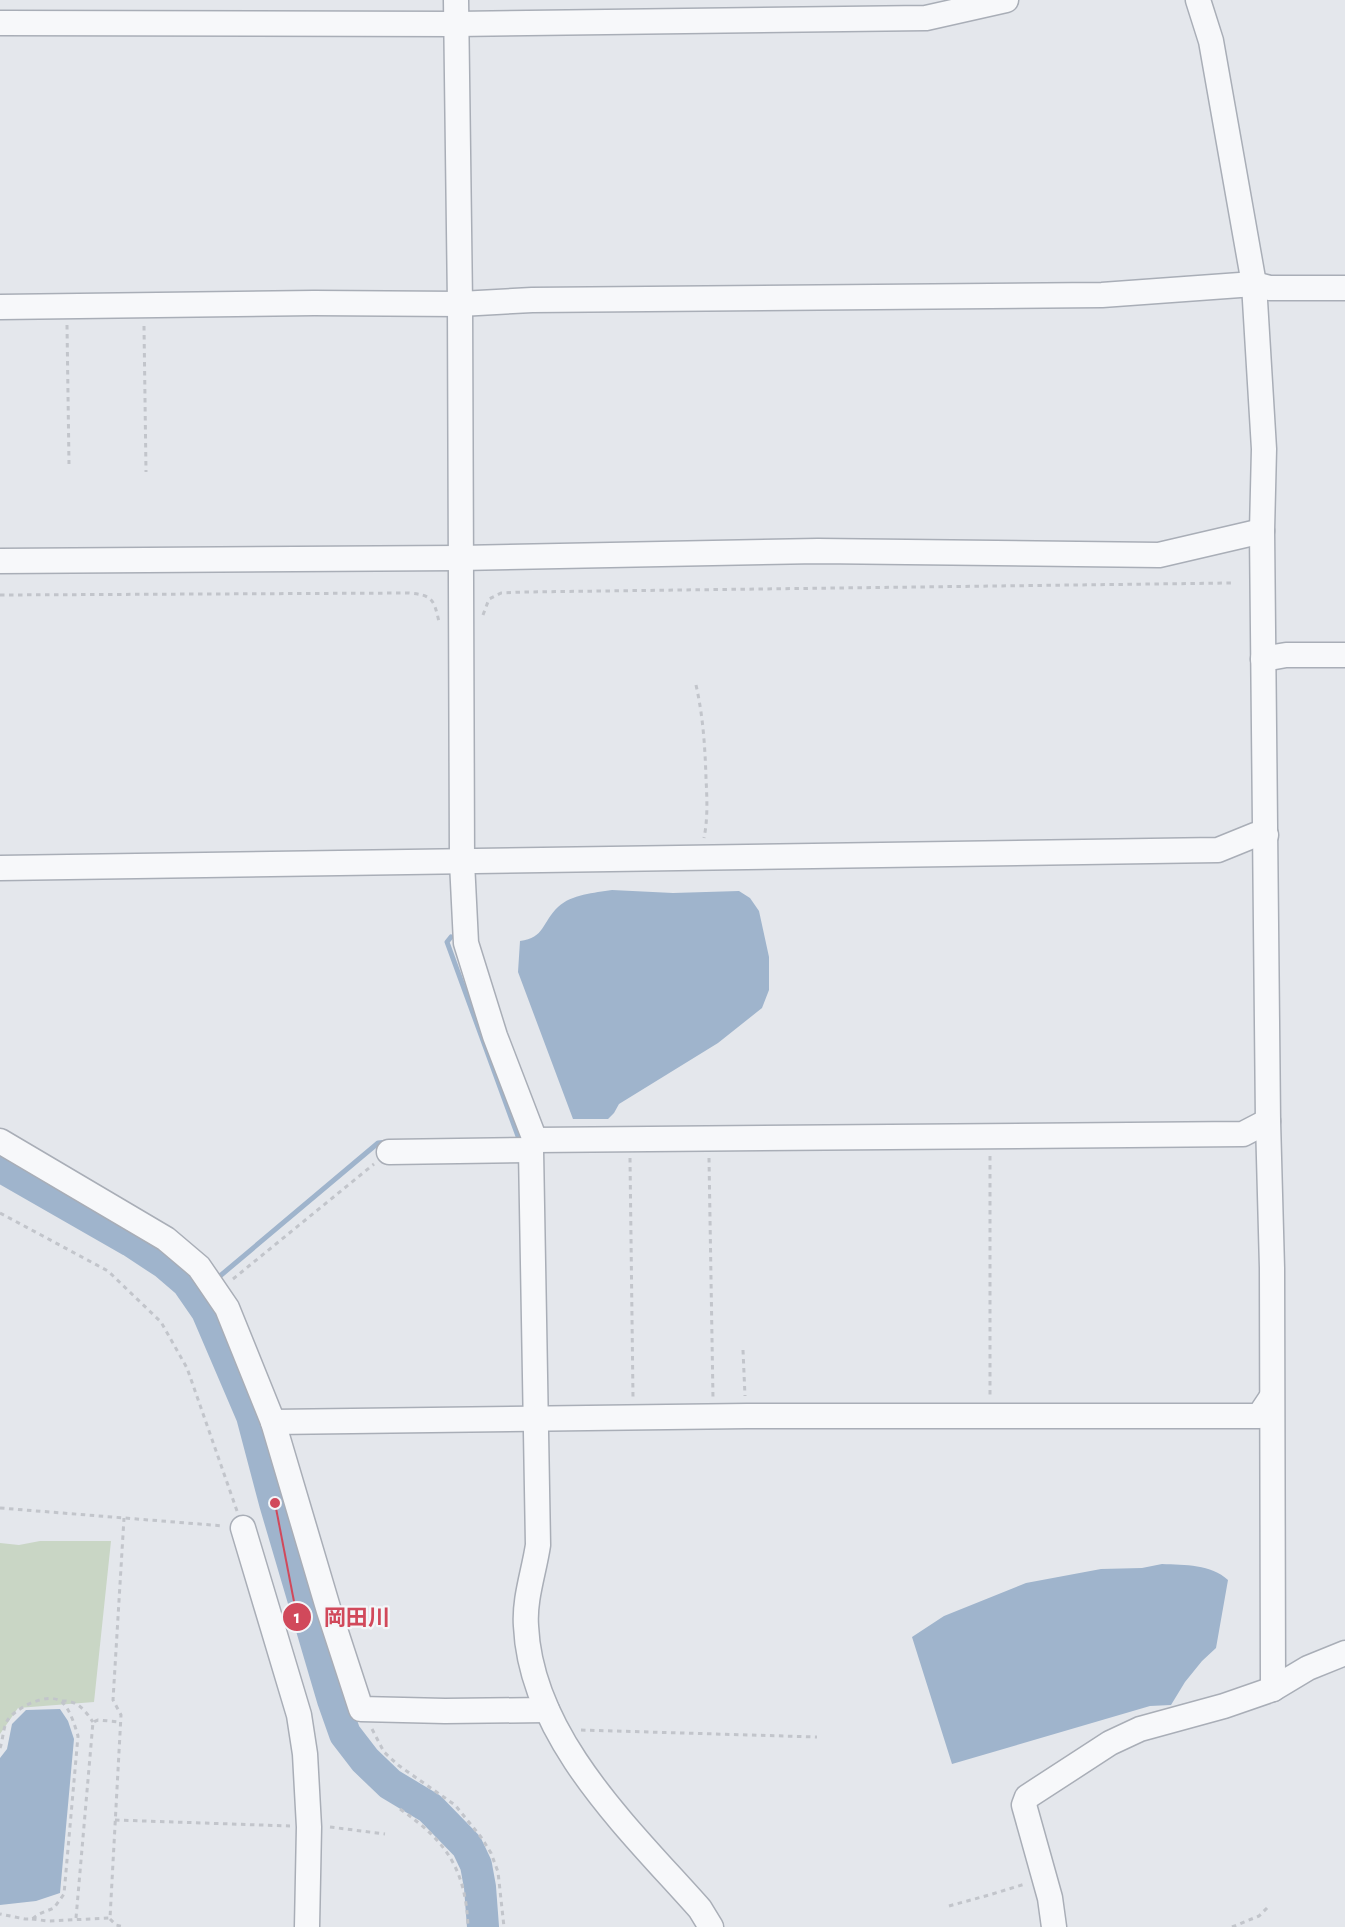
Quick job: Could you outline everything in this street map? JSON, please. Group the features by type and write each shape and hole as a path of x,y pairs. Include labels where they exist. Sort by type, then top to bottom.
{"street":[{"path":"0,23 456,12 926,18 1006,0"},
{"path":"1198,0 1211,41 1254,284 1264,449 1262,531 1268,1121 1272,1268 1273,1689"},
{"path":"456,12 460,304 462,862 466,944 533,1145 538,1545 528,1596 526,1624 528,1655 547,1710 581,1768 616,1813 700,1909 711,1927"},
{"path":"0,307 460,304 532,300 1102,295 1254,284 1270,288 1345,288"},
{"path":"0,561 460,558 818,551 1159,555 1262,531"},
{"path":"1263,658 1286,655 1345,656"},
{"path":"0,868 1218,850 1255,835 1266,835"},
{"path":"389,1152 629,1138 1244,1134 1268,1121"},
{"path":"0,1141 165,1239 199,1266 227,1308 273,1422 329,1611 361,1709 547,1710"},
{"path":"273,1422 713,1416 1259,1416 1271,1398"},
{"path":"243,1528 299,1715 309,1827 308,1927"},
{"path":"1054,1927 1050,1898 1024,1805 1027,1797 1110,1743 1140,1729 1224,1706 1273,1689 1308,1668 1345,1653"}],"path":[{"path":"144,305 146,472"},
{"path":"66,306 69,464"},
{"path":"482,616 489,599 501,593 1231,583"},
{"path":"0,595 424,594 432,600 440,627"},
{"path":"696,685 705,739 707,802 706,826 699,859"},
{"path":"990,1136 991,1415"},
{"path":"629,1138 634,1417"},
{"path":"709,1138 713,1416"},
{"path":"217,1293 389,1152"},
{"path":"0,1508 243,1528 187,1368 160,1322 108,1271 1,1215"},
{"path":"743,1350 747,1416"},
{"path":"110,1918 121,1715 113,1700 124,1518"},
{"path":"0,1748 8,1719 19,1709 34,1701 71,1702 81,1707 93,1722 76,1918"},
{"path":"32,1919 54,1908 64,1894 78,1736 70,1714 61,1702"},
{"path":"361,1709 384,1752 398,1765 455,1805 481,1837 491,1853 498,1872 504,1927"},
{"path":"93,1722 98,1720 120,1722"},
{"path":"560,1735 574,1730 817,1737"},
{"path":"400,1809 434,1836 456,1866 462,1882 468,1927"},
{"path":"115,1820 332,1827 385,1834"},
{"path":"949,1906 1045,1879"},
{"path":"1232,1927 1259,1916 1270,1905"},
{"path":"0,1914 25,1919 55,1921 76,1918 110,1918 123,1927"}],"green space":[{"path":"40,1541 111,1541 94,1702 18,1708 0,1734 0,1543 19,1545"}],"water":[{"path":"612,890 673,893 739,891 750,898 759,911 769,957 769,990 762,1008 718,1043 619,1104 608,1119 573,1119 518,972 520,941 539,933 558,907 570,899"},
{"path":"1162,1564 1206,1568 1228,1580 1216,1648 1185,1682 1171,1705 1150,1706 952,1764 912,1637 944,1616 1026,1583 1101,1569 1142,1568"},
{"path":"60,1709 68,1721 74,1739 60,1893 36,1901 0,1905 0,1758 7,1749 12,1724 26,1710"}],"waterway":[{"path":"451,937 447,942 519,1139 515,1140"},
{"path":"214,1281 378,1143 388,1142"},
{"path":"0,1166 131,1241 166,1264 187,1282 207,1311 252,1416 275,1503 345,1734 365,1760 390,1784 430,1808 467,1846 476,1865 483,1927"},
{"path":"196,1294 204,1288"}],"place":[{"name":"岡田川","path":"275,1503"}]}
